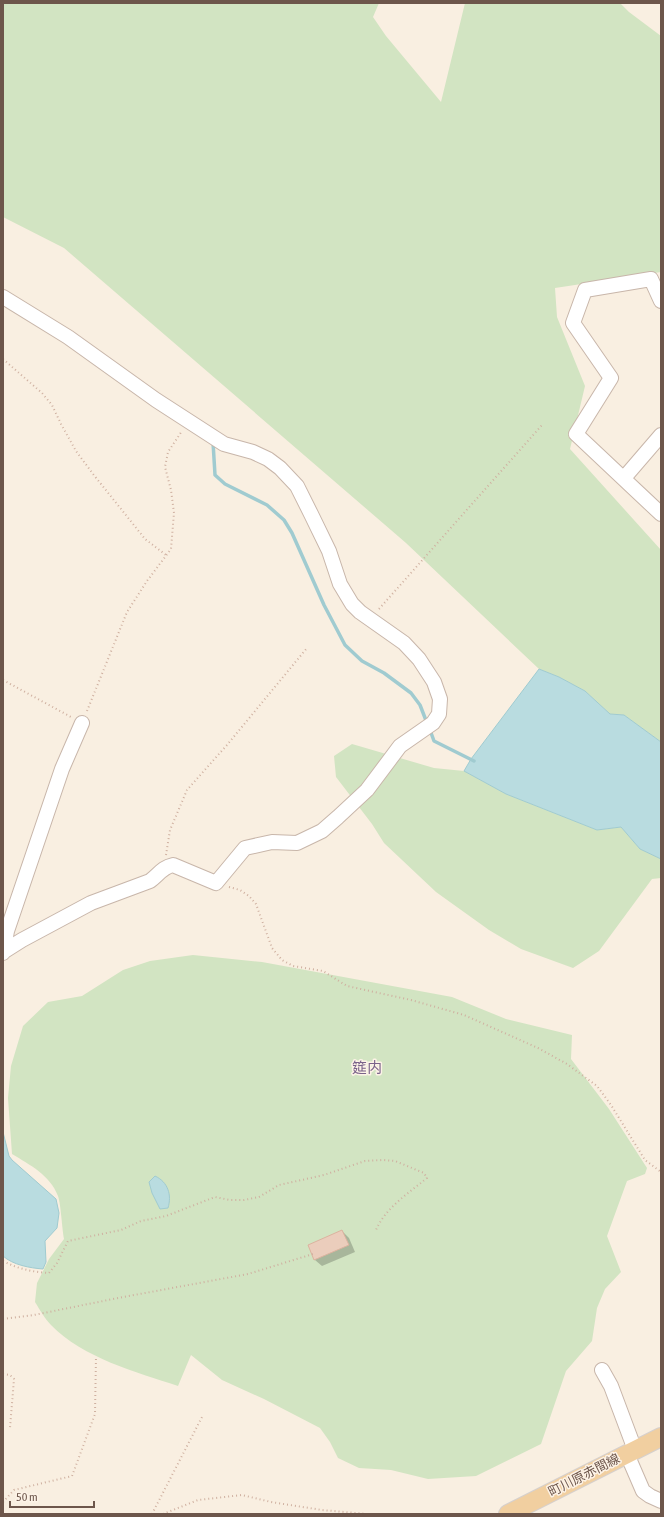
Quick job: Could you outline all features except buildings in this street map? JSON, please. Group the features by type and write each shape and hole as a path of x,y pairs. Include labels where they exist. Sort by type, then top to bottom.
{"main road":[{"name":"町川原赤間線","path":"508,1514 661,1437"}],"street":[{"path":"661,302 651,279 585,290 572,323 611,378 576,434 661,514"},
{"path":"3,297 68,337 188,422 224,444 253,452 268,459 280,468 297,486 312,514 329,551 340,584 352,604 370,619 404,643 419,659 434,682 440,699 439,714 433,722 400,746 367,790 322,831 297,843 272,842 245,848 216,883 173,865 166,866 158,876 150,881 91,903 22,940 3,952"},
{"path":"624,478 661,435"},
{"path":"3,952 5,927 62,769 82,723"},
{"path":"602,1370 611,1386 643,1491 661,1501"}],"path":[{"path":"3,359 42,393 52,405 76,451 93,474 146,539 166,555"},
{"path":"3,680 82,723 126,612 170,549 174,513 171,490 165,468 168,452 188,422"},
{"path":"370,619 542,425"},
{"path":"166,866 170,830 187,790 227,745 307,648"},
{"path":"216,883 240,890 249,896 256,904 272,948 282,960 293,966 323,971 347,986 411,1000 464,1015 538,1048 567,1064 597,1086 645,1160 661,1172"},
{"path":"3,1261 14,1267 34,1272 50,1273 68,1241 121,1230 141,1220 166,1216 216,1197 230,1200 244,1200 259,1197 279,1185 324,1175 365,1161 383,1160 395,1162 424,1173 427,1178 388,1211 380,1221 376,1230"},
{"path":"3,1319 34,1315 248,1274 313,1254"},
{"path":"3,1502 14,1490 72,1476 95,1414 96,1356"},
{"path":"3,1374 10,1375 14,1379 10,1428"},
{"path":"152,1514 202,1417"},
{"path":"163,1514 198,1500 242,1496 322,1510 367,1514"}],"green space":[{"path":"3,3 379,3 373,17 386,36 441,102 465,3 620,3 629,12 661,36 661,272 555,288 557,317 585,386 570,449 661,550 661,742 624,715 610,714 585,691 559,677 539,669 406,543 64,248 3,217"},
{"path":"352,744 434,768 464,771 506,794 597,830 621,827 640,849 661,859 661,878 652,879 599,951 573,968 521,949 489,930 436,892 384,843 372,824 336,777 334,756"},
{"path":"193,955 262,962 452,997 506,1019 572,1035 571,1059 609,1109 647,1168 645,1174 627,1181 607,1236 621,1272 605,1289 597,1308 592,1341 566,1371 541,1444 476,1476 428,1479 391,1470 359,1468 338,1458 330,1442 320,1428 264,1399 222,1380 191,1355 178,1386 111,1363 94,1355 64,1337 45,1317 35,1302 37,1283 49,1259 64,1239 59,1200 50,1182 39,1171 12,1154 8,1098 11,1066 23,1026 48,1002 82,996 123,970 150,961"}],"water":[{"path":"539,669 559,677 585,691 610,714 624,715 661,742 661,859 640,849 621,827 597,830 506,794 464,771 471,759"},
{"path":"3,1132 9,1156 12,1160 56,1199 59,1213 57,1228 45,1241 46,1262 43,1269 17,1264 3,1256"},
{"path":"155,1176 166,1185 168,1189 168,1208 160,1209 152,1193 149,1182"}],"waterway":[{"path":"213,442 215,475 225,484 267,505 284,520 292,533 324,605 345,645 362,661 384,673 411,693 420,705 427,723"},
{"path":"430,730 434,741 474,761"}],"district":[{"name":"筵内","path":"367,1067"}]}
